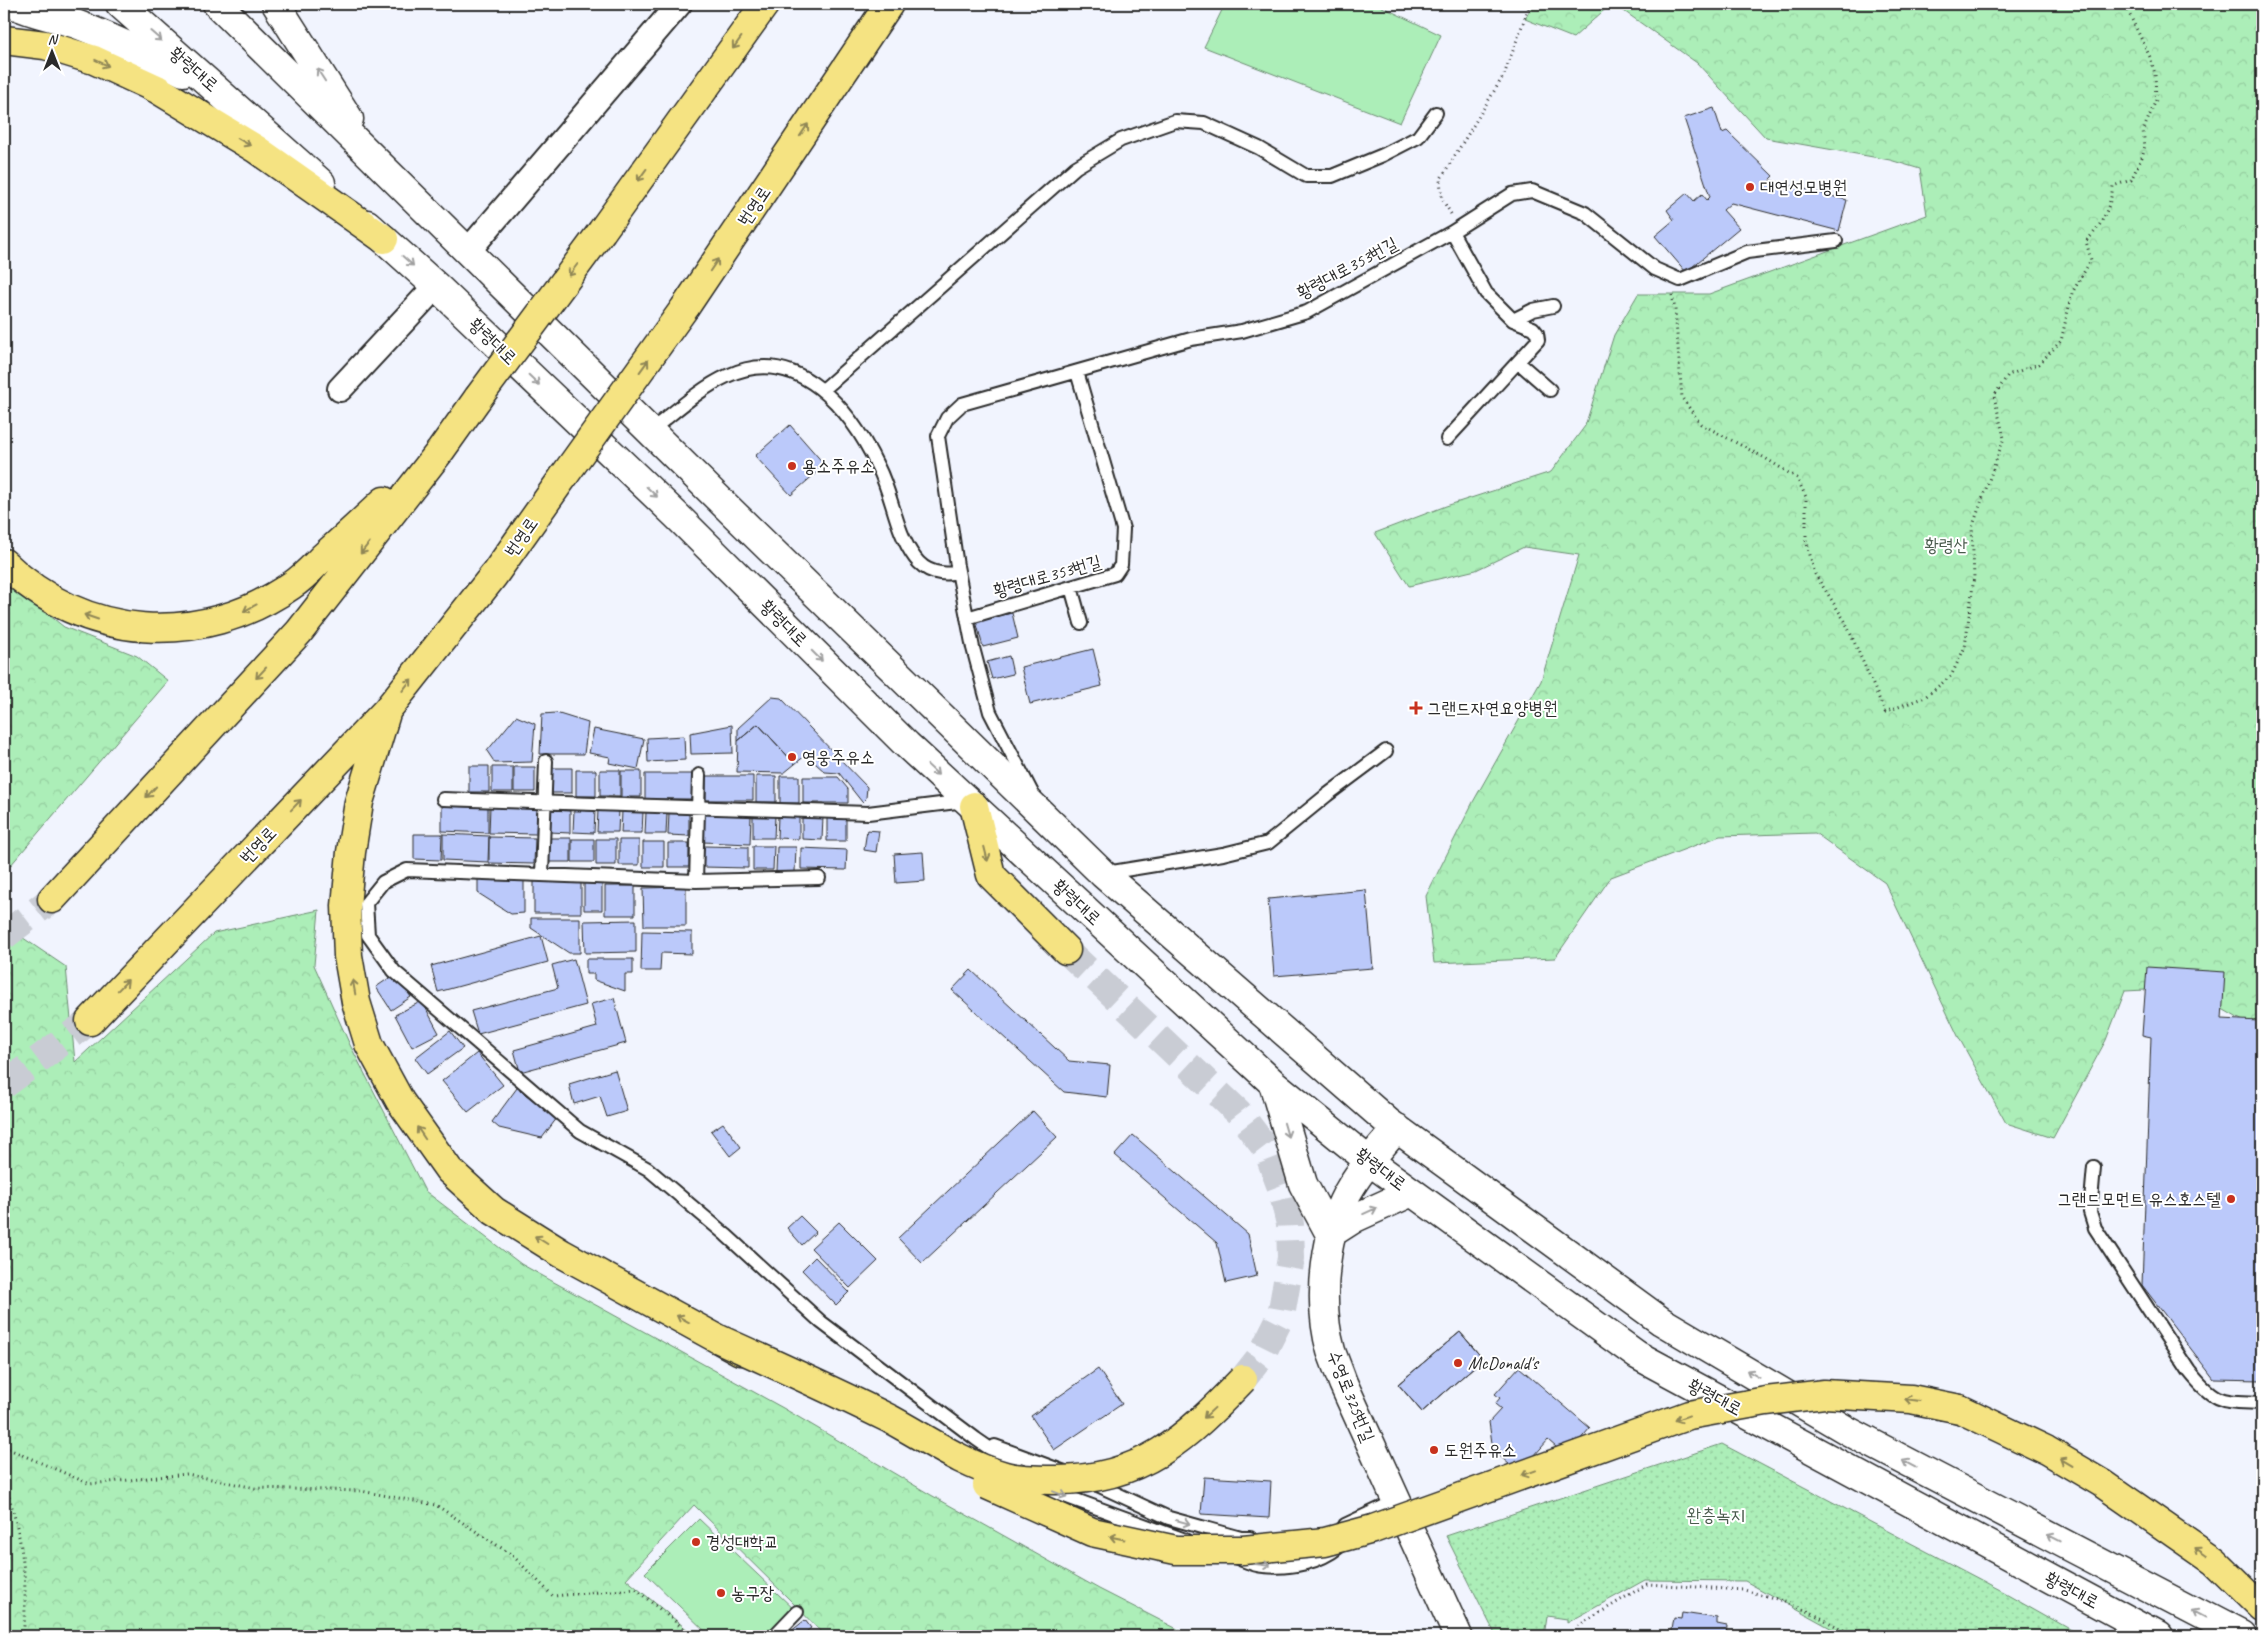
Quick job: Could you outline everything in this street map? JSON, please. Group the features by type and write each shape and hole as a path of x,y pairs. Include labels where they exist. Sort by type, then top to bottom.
{"highway":[{"path":"52,899 299,632 441,450 602,231 765,4"},
{"name":"번영로","path":"90,1020 387,710 494,575 686,306 889,4"},
{"path":"4,40 45,45 94,60 157,89 256,149 384,239"},
{"path":"4,563 33,589 60,604 90,617 116,624 150,628 210,624 242,612 292,585 441,450"},
{"path":"387,710 360,802 351,852 346,906 348,956 356,1002 369,1044 400,1101 449,1170 494,1211 561,1253 987,1485 1092,1532 1176,1550 1243,1550 1325,1542 1373,1529 1689,1415 1766,1401 1824,1394 1911,1399 1960,1409 2046,1450 2102,1483 2214,1561 2262,1608"},
{"path":"970,804 991,875 1066,950"},
{"path":"719,1339 824,1386 975,1465 1006,1476 1039,1480 1070,1480 1103,1476 1128,1468 1157,1454 1185,1436 1243,1378"}],"main road":[{"path":"13,4 35,14 74,23 105,36 194,78 230,100"},
{"name":"황령대로","path":"120,4 230,100 436,286 676,515 900,738 970,804 1273,1083 1369,1161 1637,1355 2158,1636"},
{"path":"217,4 1103,874 1337,1079 1397,1128 1661,1321 1848,1431 2241,1636"},
{"path":"276,4 376,160"},
{"path":"1273,1083 1302,1184 1330,1234 1355,1218 1412,1192"},
{"name":"수영로325번길","path":"1397,1128 1351,1186 1330,1234 1325,1282 1326,1318 1331,1349 1343,1383 1458,1636"}],"street":[{"path":"468,251 679,4"},
{"path":"340,389 436,286"}],"lane":[{"path":"823,390 1076,167 1121,140 1175,121 1204,123 1259,148 1306,176 1332,176 1383,155 1418,137 1436,113"},
{"name":"황령대로353번길","path":"967,618 1115,574 1121,565 1123,529 1077,372 1191,339 1242,331 1307,312 1456,229 1512,194 1532,191 1585,213 1655,269 1667,275"},
{"path":"1447,439 1538,340 1537,333 1533,328 1513,320 1486,293 1456,229"},
{"path":"1667,275 1680,280 1747,252 1836,241"},
{"path":"1513,320 1533,310 1553,306"},
{"path":"1518,362 1550,390"},
{"path":"650,431 700,391 728,375 754,368 776,368 798,374 823,390 849,417 878,467 903,539 916,560 935,574 947,575 958,572"},
{"path":"1045,817 990,712 958,572 938,436 947,418 962,404 1077,372"},
{"path":"1072,587 1081,622"},
{"path":"1103,874 1223,854 1268,843 1326,795 1386,752"},
{"path":"542,875 546,762"},
{"path":"696,881 700,775"},
{"path":"443,799 868,813 970,804"},
{"path":"819,878 696,881 407,870 383,882 366,903 368,935 394,971 580,1131 648,1169 821,1322 976,1439 1051,1491 1262,1566 1301,1565 1329,1555 1396,1501"},
{"path":"2094,1167 2090,1212 2095,1228 2189,1372 2205,1392 2225,1402 2262,1403"},
{"path":"976,1439 1103,1486 1169,1518 1241,1538 1289,1539 1328,1533 1396,1501"},
{"path":"774,1636 797,1612"}],"path":[{"path":"1456,229 1442,198 1440,180 1504,76 1530,4"},
{"path":"1667,275 1675,309 1682,398 1701,424 1765,458 1796,478 1806,497 1806,540 1815,574 1845,621 1885,712 1925,697 1951,676 1965,647 1974,576 1972,528 2004,438 1994,396 2008,375 2039,364 2061,341 2072,293 2091,260 2086,241 2097,231 2108,210 2111,203 2113,186 2131,180 2142,157 2145,146 2143,131 2156,100 2154,74 2150,57 2128,9 2128,4"},
{"path":"4,1447 90,1484 187,1474 255,1488 361,1491 436,1505 512,1555 553,1596 635,1589 693,1636"},
{"path":"4,1483 10,1500 24,1564 23,1636"},
{"path":"1578,1626 1647,1584 1744,1590 1777,1599 1810,1612 1854,1636"}],"green space":[{"path":"1225,4 1376,4 1441,35 1400,123 1204,47"},
{"path":"1533,4 1611,4 1573,38 1525,19"},
{"name":"황령산","path":"1614,4 2262,4 2262,1032 2186,988 2125,991 2106,1040 2053,1138 2006,1123 1958,1036 1885,883 1815,833 1720,836 1611,877 1555,958 1434,963 1426,896 1473,802 1541,681 1579,555 1524,547 1476,570 1409,586 1375,533 1446,506 1551,472 1585,426 1614,335 1638,294 1709,294 1927,215 1920,169 1890,160 1766,138 1697,63"},
{"path":"4,579 64,627 137,656 168,681 4,873"},
{"path":"319,910 314,965 350,1045 425,1191 521,1264 783,1408 931,1495 1099,1589 1191,1636 825,1636 694,1505 626,1579 695,1636 4,1636 4,925 66,967 75,1062 214,933"},
{"name":"완층녹지","path":"1722,1444 2004,1592 2082,1636 1845,1636 1745,1581 1645,1580 1567,1623 1567,1619 1547,1616 1544,1636 1496,1636 1446,1536"},
{"name":"농구장","path":"699,1519 797,1612 774,1636 710,1636 645,1573"}],"building":[{"name":"대연성모병원","path":"1714,108 1722,133 1727,131 1773,176 1769,180 1847,200 1839,231 1731,203 1723,210 1739,228 1686,272 1655,236 1674,220 1667,210 1687,193 1694,201 1702,194 1707,200 1710,197 1684,118"},
{"path":"790,425 825,465 791,495 755,456"},
{"path":"1012,613 1018,638 983,647 976,621"},
{"path":"1093,649 1102,686 1030,704 1021,667"},
{"path":"1009,656 1013,674 992,679 987,662"},
{"path":"772,697 781,698 867,787 866,798 862,802 839,773 825,772 806,755 795,764 758,724 738,741 738,728"},
{"path":"556,713 588,723 584,754 540,754 542,714"},
{"path":"516,716 535,724 532,762 495,763 487,751"},
{"path":"758,724 795,764 784,773 737,772 738,741"},
{"path":"732,725 733,753 691,754 690,733"},
{"path":"594,729 644,739 638,769 609,763 610,757 589,753"},
{"path":"684,736 685,760 648,762 647,738"},
{"path":"469,766 489,766 489,792 469,792"},
{"path":"492,767 513,767 513,792 492,792"},
{"path":"514,767 535,767 535,792 514,792"},
{"path":"552,768 572,768 572,793 552,793"},
{"path":"576,770 596,770 596,796 576,796"},
{"path":"600,770 620,770 620,796 600,796"},
{"path":"621,771 641,771 641,797 621,797"},
{"path":"645,774 693,774 693,799 645,799"},
{"path":"706,776 753,776 753,800 706,800"},
{"path":"756,776 776,776 776,802 756,802"},
{"path":"780,776 799,776 799,803 780,803"},
{"path":"803,777 838,777 848,789 848,803 803,803"},
{"path":"442,804 488,805 488,833 442,831"},
{"path":"490,806 537,807 536,834 489,833"},
{"path":"549,810 570,811 570,833 549,832"},
{"path":"574,810 595,811 594,833 573,832"},
{"path":"598,810 619,810 618,832 597,832"},
{"path":"622,811 643,812 642,833 621,833"},
{"path":"646,812 667,813 666,834 645,834"},
{"path":"669,813 689,814 689,836 668,835"},
{"path":"704,814 751,816 750,844 703,842"},
{"path":"753,815 775,816 774,838 753,838"},
{"path":"778,817 799,817 799,839 777,838"},
{"path":"802,817 823,817 822,840 802,839"},
{"path":"827,818 846,818 846,841 827,841"},
{"path":"867,830 879,831 876,852 864,850"},
{"path":"414,834 442,834 441,860 414,859"},
{"path":"443,834 489,836 488,862 443,860"},
{"path":"489,837 535,838 534,864 489,863"},
{"path":"548,838 571,838 571,862 548,862"},
{"path":"572,839 594,839 594,862 572,862"},
{"path":"596,839 616,839 616,865 596,865"},
{"path":"619,840 639,840 639,865 619,865"},
{"path":"643,842 664,842 664,867 643,867"},
{"path":"668,843 689,843 689,867 668,867"},
{"path":"704,846 748,847 748,868 703,867"},
{"path":"753,846 774,846 773,870 753,870"},
{"path":"777,847 796,847 795,872 776,872"},
{"path":"801,848 847,850 846,870 801,869"},
{"path":"923,852 925,881 896,883 894,854"},
{"path":"524,877 524,913 511,914 478,893 478,878"},
{"path":"534,880 581,880 581,913 534,913"},
{"path":"584,883 602,883 602,910 584,910"},
{"path":"605,886 635,886 635,915 605,915"},
{"path":"686,887 686,926 644,926 643,888"},
{"path":"1366,890 1373,968 1274,976 1268,899"},
{"path":"531,918 580,918 580,953 569,953 531,928"},
{"path":"636,920 636,952 585,953 584,921"},
{"path":"642,931 692,932 692,954 661,953 660,971 641,971"},
{"path":"541,936 548,962 438,992 431,966"},
{"path":"574,959 586,1005 478,1034 471,1011 558,988 552,965"},
{"path":"586,959 633,959 633,974 625,974 625,991 594,980 594,974 586,974"},
{"path":"2147,967 2225,972 2222,1019 2259,1021 2257,1037 2262,1037 2262,1380 2214,1379 2142,1285 2151,1037 2142,1035"},
{"path":"971,970 1069,1061 1110,1065 1107,1097 1064,1092 952,990"},
{"path":"395,974 411,997 391,1010 376,987"},
{"path":"614,998 626,1043 520,1072 514,1050 597,1027 591,1004"},
{"path":"422,1001 439,1033 412,1047 395,1015"},
{"path":"450,1031 463,1048 427,1074 415,1058"},
{"path":"477,1053 503,1085 468,1112 442,1081"},
{"path":"615,1070 627,1111 607,1117 600,1096 574,1104 569,1084"},
{"path":"517,1088 557,1118 542,1138 499,1128 492,1122"},
{"path":"1033,1111 1057,1137 922,1263 898,1238"},
{"path":"723,1123 741,1147 730,1156 711,1131"},
{"path":"1133,1135 1248,1234 1257,1276 1226,1283 1217,1243 1115,1155"},
{"path":"800,1216 816,1232 802,1245 787,1228"},
{"path":"839,1222 878,1261 850,1288 811,1248"},
{"path":"815,1257 849,1292 836,1305 802,1270"},
{"path":"1460,1332 1483,1359 1422,1412 1398,1384"},
{"path":"1460,1332 1483,1359 1422,1412 1398,1384"},
{"path":"1519,1367 1590,1428 1566,1456 1548,1440 1519,1473 1493,1450 1489,1422 1501,1409 1495,1404 1500,1398 1495,1394"},
{"path":"1098,1369 1122,1404 1054,1450 1031,1416"},
{"path":"1204,1477 1271,1481 1269,1518 1201,1514"},
{"path":"1682,1613 1717,1618 1717,1624 1727,1626 1726,1636 1671,1636 1674,1618 1681,1619"},
{"path":"805,1620 811,1628 801,1636 785,1636"}],"tunnel":[{"path":"4,936 52,899"},
{"path":"1066,950 1238,1112 1267,1150 1282,1190 1290,1224 1291,1258 1281,1316 1261,1356 1243,1379"},
{"path":"4,1085 90,1021"}],"place":[{"name":"대연성모병원","path":"1750,187"},
{"name":"용소주유소","path":"792,466"},
{"name":"그랜드자연요양병원","path":"1416,708"},
{"name":"영웅주유소","path":"792,757"},
{"name":"그랜드모먼트 유스호스텔","path":"2231,1199"},
{"name":"McDonald's","path":"1458,1363"},
{"name":"도원주유소","path":"1434,1450"},
{"name":"경성대학교","path":"696,1542"},
{"name":"농구장","path":"721,1593"}]}
